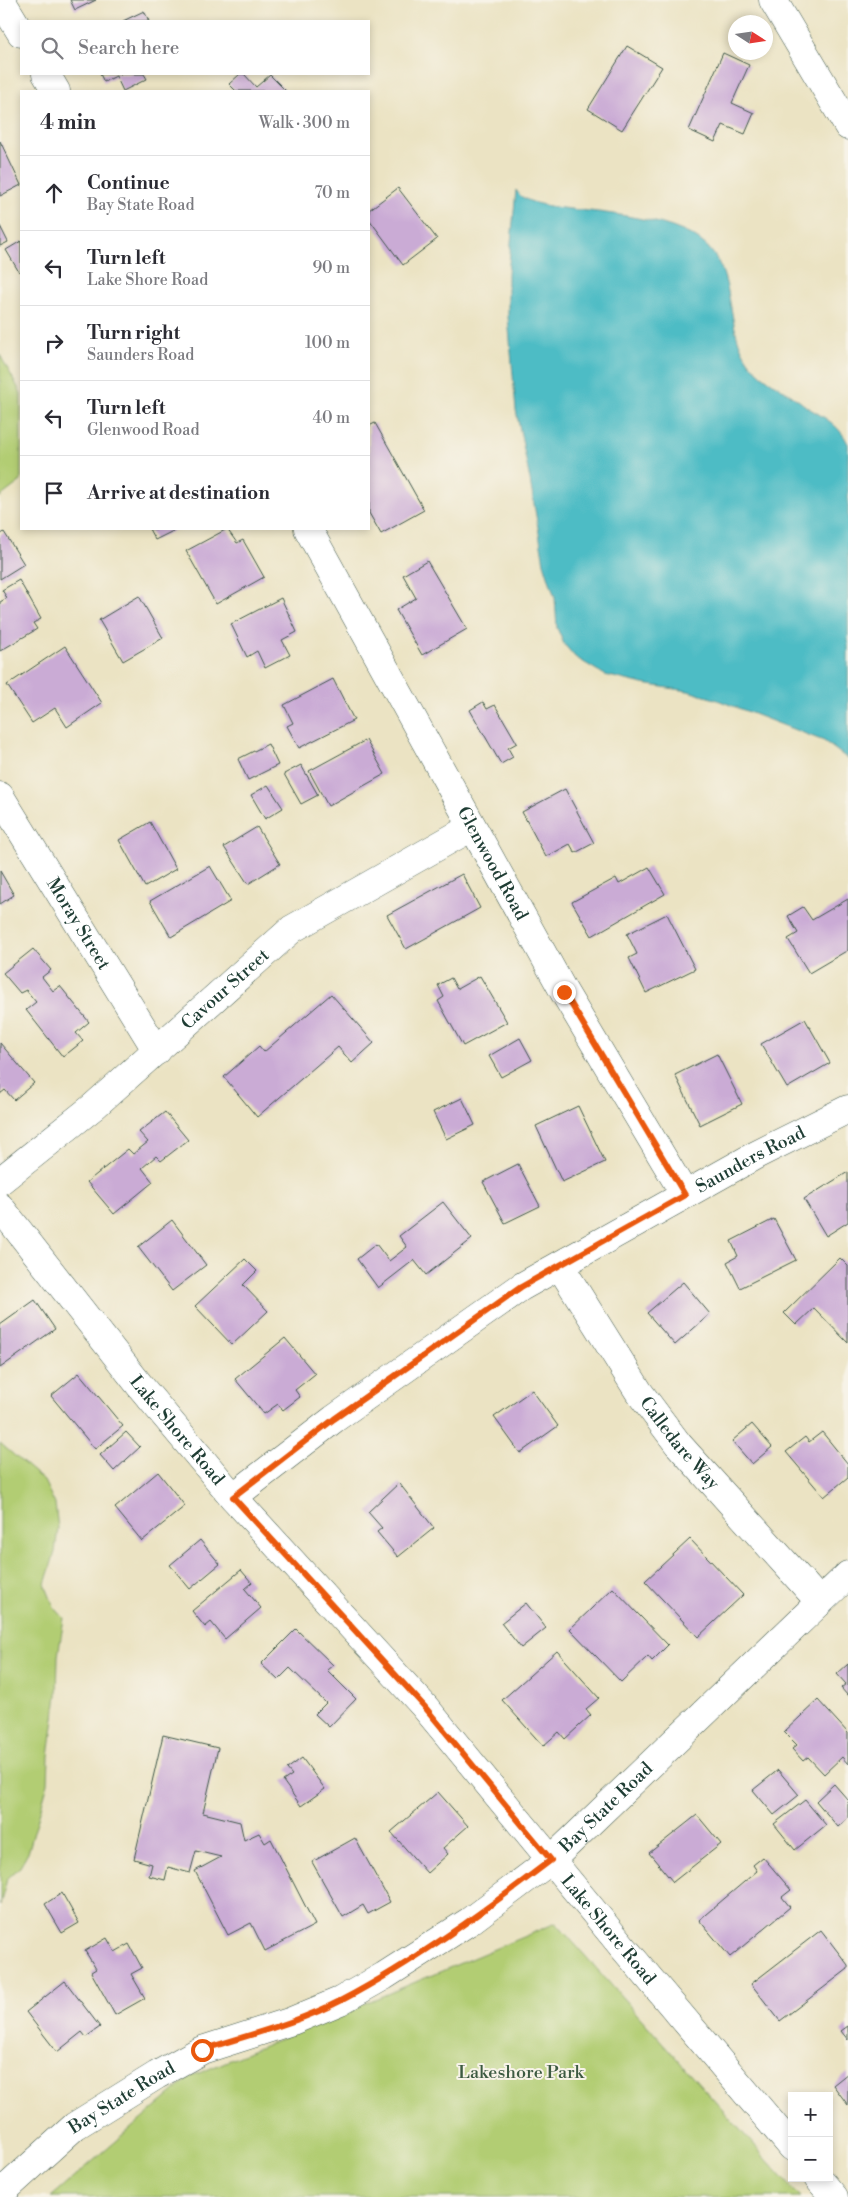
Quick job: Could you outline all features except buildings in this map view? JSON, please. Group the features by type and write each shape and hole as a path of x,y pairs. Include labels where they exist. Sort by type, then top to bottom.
{"street":[{"path":"1,0 20,31"},
{"path":"773,0 848,126"},
{"path":"47,75 55,90"},
{"name":"Glenwood Road","path":"309,530 564,992 685,1195"},
{"name":"Moray Street","path":"0,796 157,1051"},
{"name":"Cavour Street","path":"0,1181 93,1108 292,929 472,827"},
{"name":"Saunders Road","path":"233,1497 358,1402 521,1287 756,1155 848,1109"},
{"name":"Lake Shore Road","path":"0,1207 141,1387 233,1497 424,1706 788,2142"},
{"name":"Calledare Way","path":"560,1266 639,1392 678,1444 820,1602"},
{"name":"Bay State Road","path":"0,2194 74,2126 149,2080 202,2050 292,2021 340,2000 384,1976 470,1921 551,1860 848,1575"},
{"path":"821,2182 834,2197"}],"green space":[{"path":"0,355 20,391 20,482 0,497"},
{"path":"0,1443 44,1481 55,1504 58,1528 55,1552 45,1584 54,1607 64,1618 58,1656 57,1695 49,1756 48,1783 28,1853 20,1867 7,1879 0,1905"},
{"name":"Lakeshore Park","path":"556,1923 800,2197 51,2197 192,2076"}],"water":[{"path":"516,190 523,197 540,204 628,216 661,224 683,231 708,247 717,260 724,276 734,326 739,342 751,364 768,380 832,423 845,438 848,444 848,759 824,741 715,699 688,691 643,684 605,675 575,657 564,644 557,628 555,598 544,563 516,410 508,317 508,274"}],"route":[{"path":"202,2050 292,2021 340,2000 384,1976 470,1921 551,1860 424,1706 233,1497 334,1419 521,1287 685,1195 564,992"}]}
